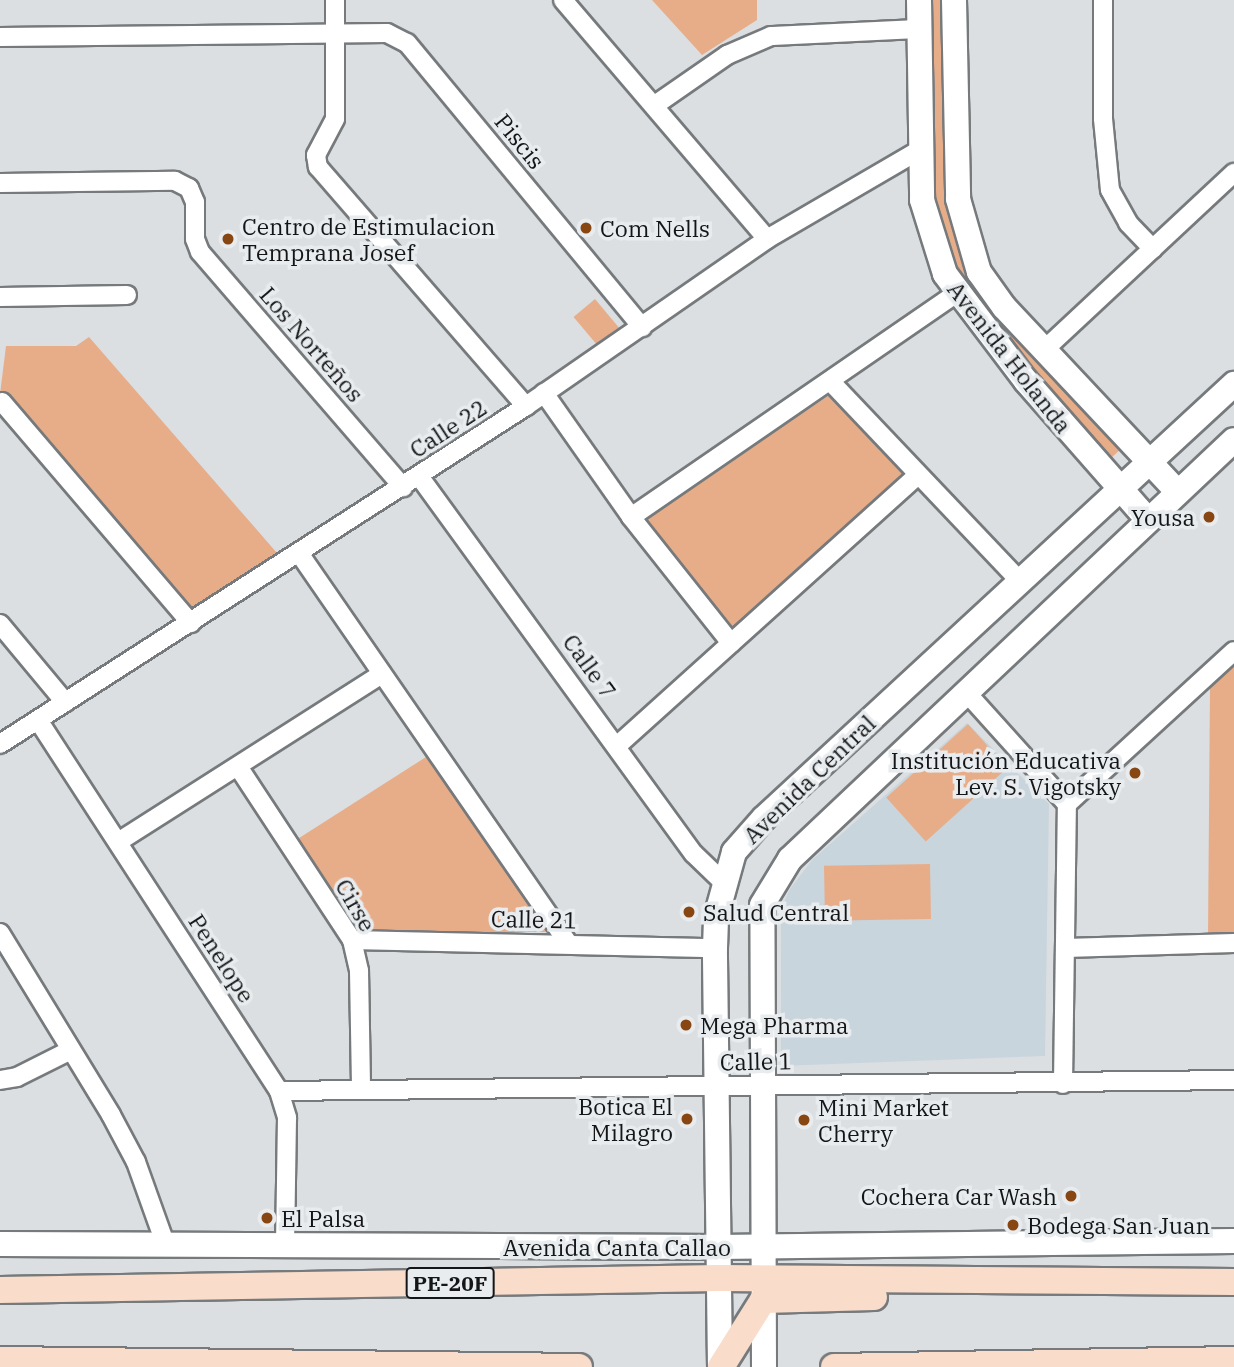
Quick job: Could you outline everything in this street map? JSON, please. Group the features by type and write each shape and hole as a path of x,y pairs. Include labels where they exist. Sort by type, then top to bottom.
{"main road":[{"name":"Avenida Canta Callao","path":"0,1290 719,1278 763,1289 925,1281 1234,1282"},
{"path":"721,1367 763,1289"},
{"path":"0,1360 579,1367"},
{"path":"78,1360 104,1367"},
{"path":"834,1367 1234,1360"}],"street":[{"path":"335,0 335,119 316,155 318,167 526,406"},
{"path":"563,0 767,239"},
{"name":"Avenida Holanda","path":"919,0 922,200 945,274 957,293 1118,490 1149,520"},
{"name":"Avenida Holanda","path":"954,0 958,199 966,234 988,285 1044,350 1178,492"},
{"path":"1103,0 1103,119 1110,190 1128,223 1153,249"},
{"path":"655,105 727,55 771,36 919,29"},
{"name":"Piscis","path":"0,37 387,33 407,43 642,327"},
{"name":"Calle 22","path":"0,744 403,487 642,327 767,239 921,149"},
{"path":"1044,350 1234,173"},
{"name":"Los Norteños","path":"0,183 176,181 189,188 195,202 195,239 200,252 403,487"},
{"path":"631,517 957,293"},
{"path":"0,297 127,295"},
{"path":"831,382 917,476 1020,581"},
{"name":"Avenida Central","path":"721,1367 715,948 723,882 734,852 764,818 1234,384"},
{"path":"544,393 631,517 731,643"},
{"path":"2,402 191,623"},
{"name":"Avenida Central","path":"764,1367 760,1085 762,905 790,859 1234,440"},
{"name":"Calle 7","path":"419,476 618,745 694,854 723,882"},
{"path":"618,745 917,476"},
{"path":"299,553 569,944"},
{"path":"0,624 65,702"},
{"path":"1067,804 1234,651"},
{"path":"118,842 239,768 382,674"},
{"path":"966,692 1067,804 1063,1084"},
{"name":"Penelope","path":"38,720 279,1091 287,1118 285,1247"},
{"name":"Cirse","path":"239,768 352,940 359,971 360,1089"},
{"path":"0,933 136,1162 165,1243"},
{"name":"Calle 21","path":"352,940 715,948"},
{"path":"1065,947 1234,943"},
{"path":"0,1080 17,1077 71,1050"},
{"name":"Calle 1","path":"279,1091 1234,1080"},
{"name":"Avenida Canta Callao","path":"0,1244 762,1247 1234,1241"}],"shaded area":[{"path":"652,0 757,0 757,20 702,55"},
{"path":"928,0 949,0 962,243 1121,449 1111,458 961,287 933,196"},
{"path":"595,299 620,329 599,347 574,317"},
{"path":"89,337 277,553 181,616 0,394 6,346 76,346"},
{"path":"831,394 907,477 733,630 644,518"},
{"path":"1234,663 1234,937 1208,937 1210,686"},
{"path":"967,723 1049,804 1045,1056 781,1066 781,909 790,889 812,860"},
{"path":"968,724 1007,768 926,841 886,798"},
{"path":"426,757 550,932 355,932 296,840"},
{"path":"930,864 931,919 825,921 824,866"}],"place":[{"name":"Com Nells","path":"586,228"},
{"name":"Centro de Estimulacion Temprana Josef","path":"228,239"},
{"name":"Yousa","path":"1209,517"},
{"name":"Institución Educativa Lev. S. Vigotsky","path":"1135,773"},
{"name":"Salud Central","path":"689,912"},
{"name":"Mega Pharma","path":"686,1025"},
{"name":"Botica El Milagro","path":"687,1119"},
{"name":"Mini Market Cherry","path":"804,1120"},
{"name":"Cochera Car Wash","path":"1071,1196"},
{"name":"El Palsa","path":"267,1218"},
{"name":"Bodega San Juan","path":"1013,1225"}]}
